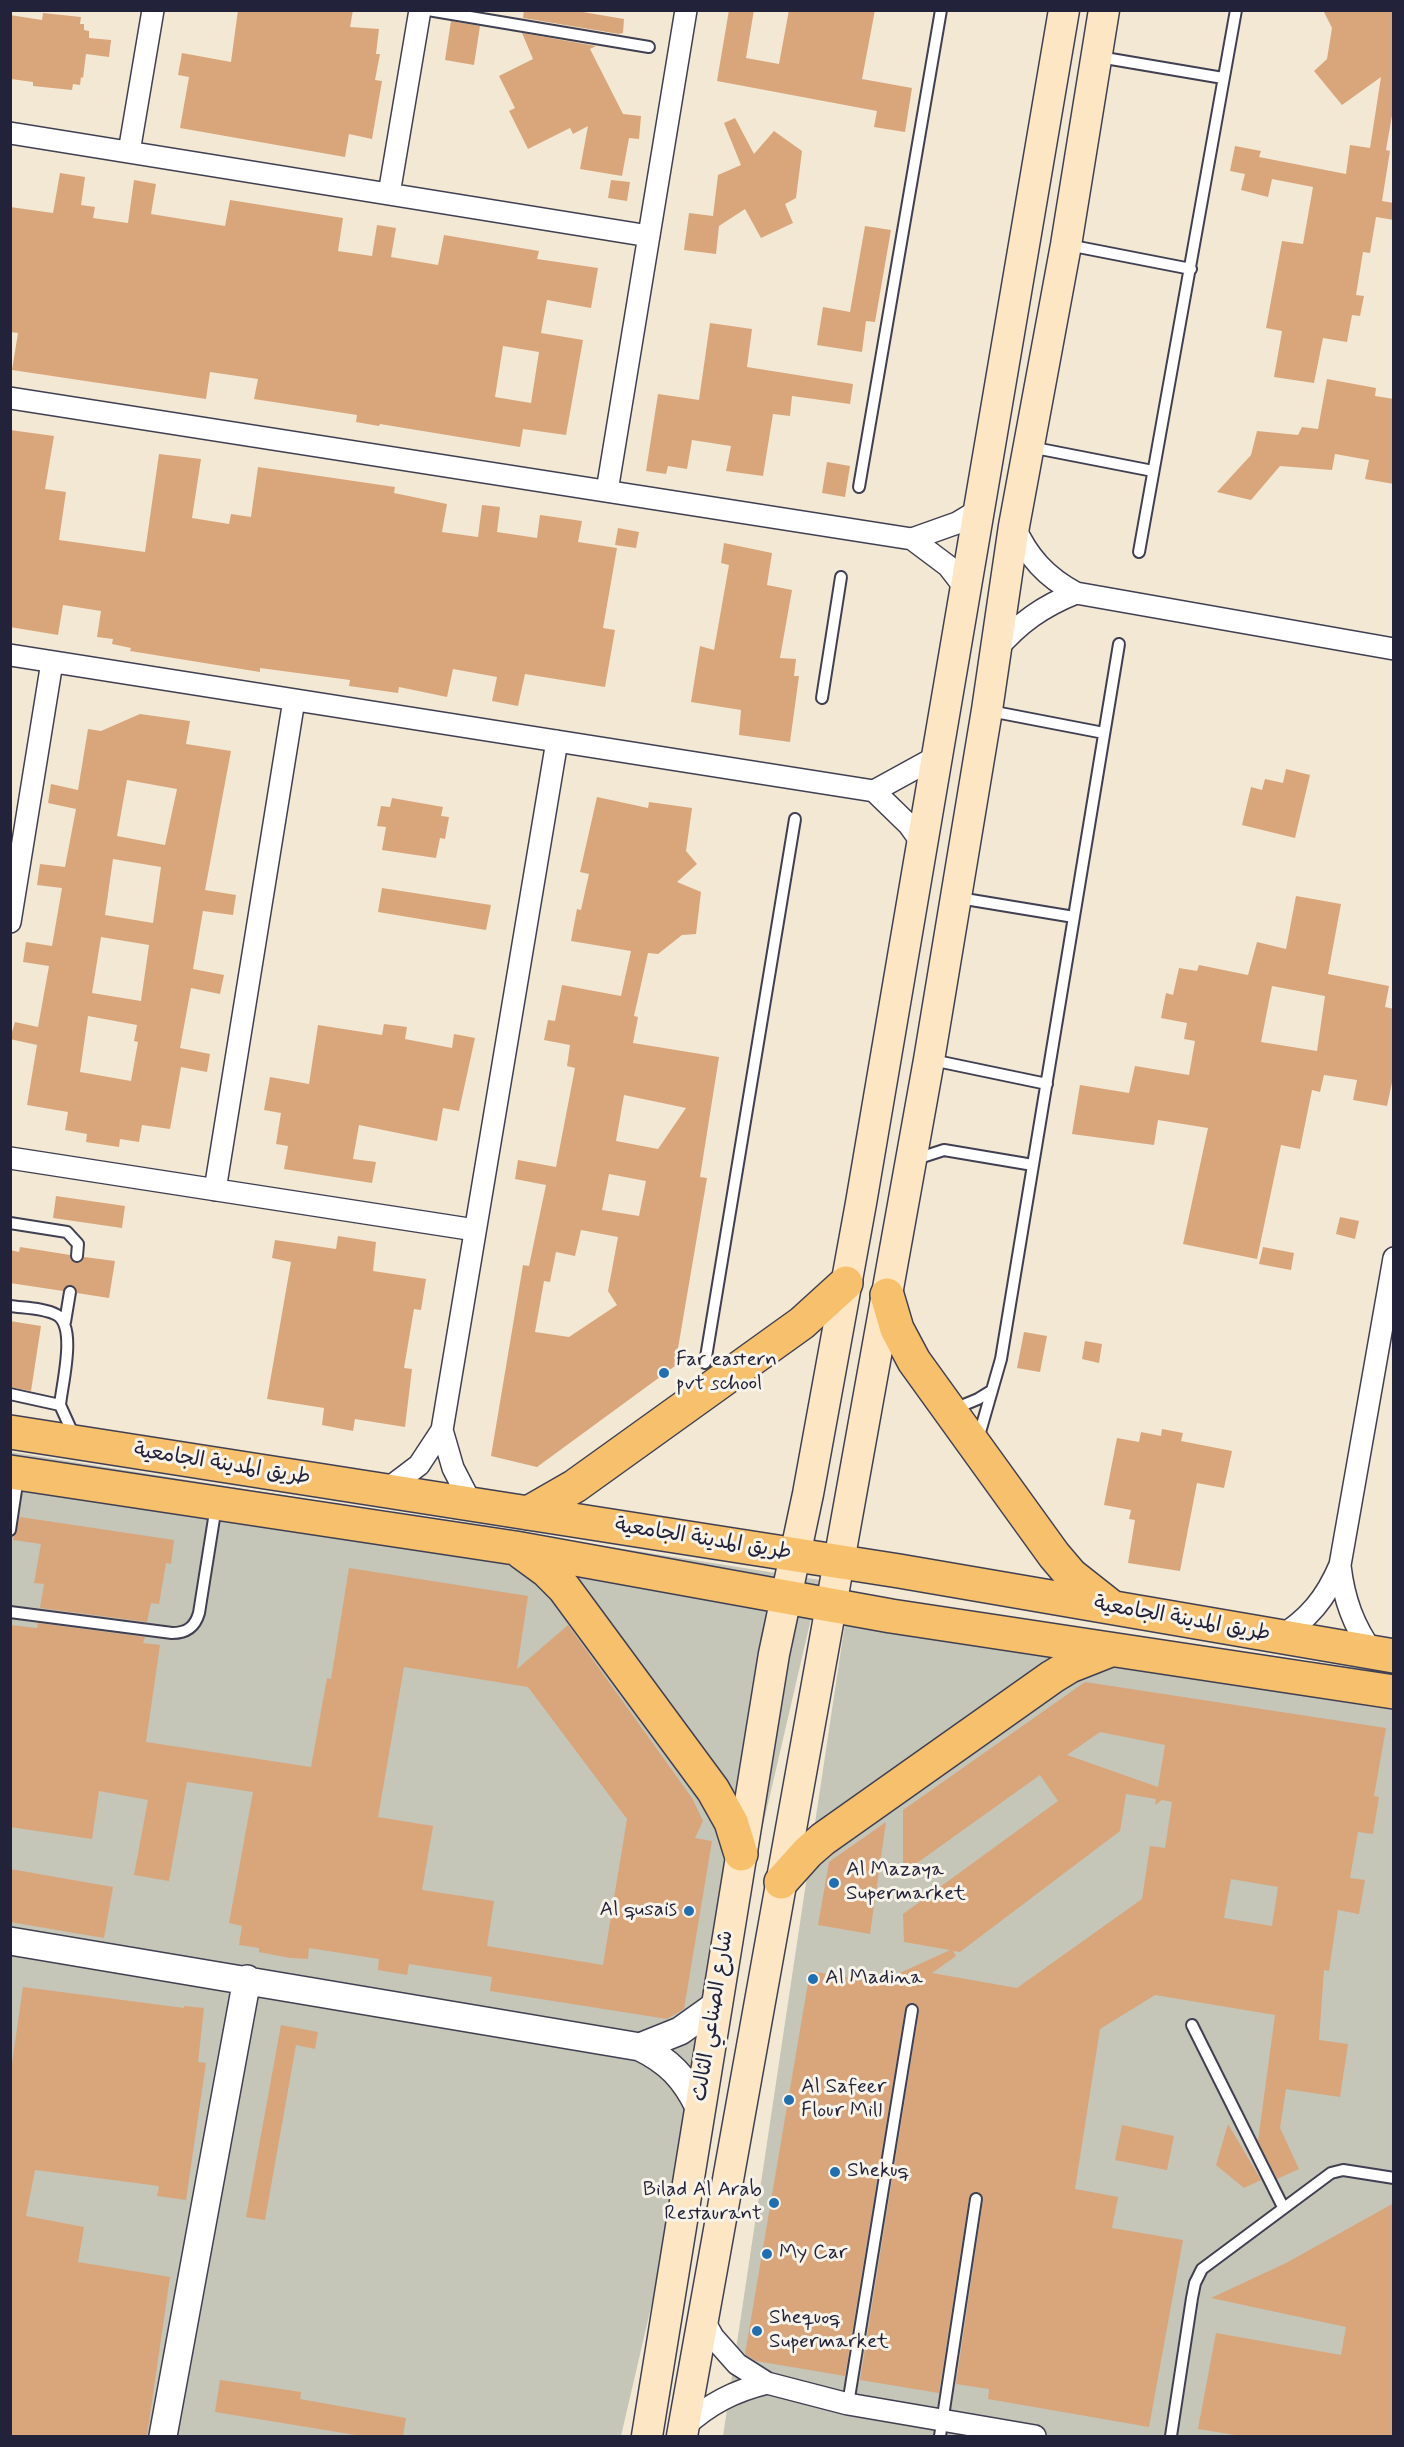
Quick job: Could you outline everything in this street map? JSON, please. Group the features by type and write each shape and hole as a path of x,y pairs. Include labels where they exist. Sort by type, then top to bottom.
{"main road":[{"name":"شارع الصناعي الثالث","path":"647,2436 699,2107 779,1632 846,1283 1064,10"},
{"name":"شارع الصناعي الثالث","path":"683,2432 929,1060 954,898 987,710 1014,526 1066,244 1104,10"},
{"path":"965,588 970,624 967,663 972,673 980,678 991,680"},
{"path":"528,1513 575,1486 802,1323 846,1283"},
{"path":"887,1295 905,1346 1024,1524 1071,1575 1113,1608"},
{"name":"طريق المدينة الجامعية","path":"10,1432 882,1569 1383,1655"},
{"name":"طريق المدينة الجامعية","path":"15,1473 515,1548 876,1613 1394,1692"},
{"path":"802,1518 809,1524 826,1530 845,1527"},
{"path":"515,1548 547,1571 564,1588 686,1753 723,1805 732,1822 741,1854"},
{"path":"745,1588 758,1568 757,1549"},
{"path":"876,1613 871,1606 869,1588 872,1580 882,1569"},
{"path":"779,1632 786,1628 803,1628 811,1631 823,1643"},
{"path":"781,1882 808,1852 824,1839 1033,1690 1070,1666 1109,1650"}],"street":[{"path":"129,152 153,10"},
{"path":"389,194 420,10"},
{"path":"607,491 686,10"},
{"path":"10,133 649,236"},
{"path":"10,398 912,539 948,566 965,588"},
{"path":"912,539 957,523 977,511"},
{"path":"1014,526 1024,547 1038,566 1055,582 1076,593 1394,650"},
{"path":"995,650 1031,615 1076,593"},
{"path":"10,655 874,791 909,825 922,843"},
{"path":"10,921 52,662"},
{"path":"215,1190 294,700"},
{"path":"386,1490 419,1465 442,1430 557,741"},
{"path":"874,791 936,757"},
{"path":"10,1158 475,1230"},
{"path":"1278,1638 1299,1625 1317,1608 1330,1588 1340,1565 1384,1377 1394,1258"},
{"path":"442,1430 453,1468 471,1503"},
{"path":"1340,1565 1349,1612 1383,1655"},
{"path":"10,1941 247,1979 640,2047 658,2056 676,2070 690,2087 699,2107"},
{"path":"163,2436 247,1979"},
{"path":"640,2047 680,2031 716,2006"},
{"path":"704,2321 724,2351 737,2364 768,2383 941,2428 1035,2436"},
{"path":"683,2432 702,2411 722,2398 768,2383"}],"lane":[{"path":"428,10 649,47"},
{"path":"860,486 941,10"},
{"path":"1139,552 1236,10"},
{"path":"1096,57 1223,78"},
{"path":"1066,244 1191,269"},
{"path":"1029,447 1154,471"},
{"path":"822,698 841,577"},
{"path":"963,1434 991,1391 1001,1359 1119,644"},
{"path":"987,710 1104,733"},
{"path":"705,1363 795,819"},
{"path":"954,898 1074,917"},
{"path":"929,1060 1047,1084"},
{"path":"909,1163 920,1157 945,1150 1033,1165"},
{"path":"10,1223 67,1232 78,1244 77,1256"},
{"path":"70,1292 65,1322 68,1334 60,1405 76,1442"},
{"path":"10,1306 54,1313 65,1322"},
{"path":"963,1434 971,1403 991,1391"},
{"path":"10,1394 60,1405"},
{"path":"10,1530 15,1473"},
{"path":"10,1612 172,1633 190,1629 199,1613 217,1503"},
{"path":"848,2404 912,2010"},
{"path":"1192,2025 1283,2207"},
{"path":"1171,2436 1195,2283 1202,2269 1330,2173 1343,2170 1394,2178"},
{"path":"941,2428 976,2199"}],"shaded area":[{"path":"10,1452 820,1580 621,2436 11,2436"},
{"path":"845,1623 1393,1710 1393,2436 723,2436"}],"building":[{"path":"238,10 353,10 350,27 379,29 376,54 380,54 375,80 382,81 372,139 349,134 345,157 180,128 189,77 178,75 182,53 231,62"},
{"path":"524,10 571,10 624,19 623,33 523,18"},
{"path":"729,10 754,10 746,58 779,64 789,10 875,10 862,79 912,88 905,132 874,127 877,111 717,81"},
{"path":"1323,10 1394,10 1394,104 1386,150 1390,151 1382,201 1394,203 1394,220 1376,217 1370,253 1363,252 1356,295 1364,296 1360,316 1352,315 1347,342 1323,338 1314,383 1274,377 1282,331 1266,328 1282,241 1303,244 1313,187 1272,179 1268,197 1241,190 1245,174 1230,171 1235,146 1261,151 1259,157 1346,174 1350,145 1370,148 1381,77 1342,105 1314,71 1327,59 1332,28"},
{"path":"43,13 81,17 80,24 84,24 84,30 89,31 89,38 111,40 109,57 86,54 83,78 81,77 80,85 73,84 72,90 33,86 33,82 11,79 10,15 42,20"},
{"path":"451,21 480,26 474,65 445,60"},
{"path":"522,33 596,46 590,49 623,114 641,116 639,139 629,138 622,176 580,169 588,126 573,134 570,128 528,149 509,111 515,108 499,76 533,59"},
{"path":"735,118 754,154 774,131 802,151 796,198 785,204 793,223 761,238 745,209 719,226 716,254 684,250 689,213 713,216 718,175 741,165 724,123"},
{"path":"60,173 85,177 81,205 95,207 93,218 128,223 134,180 156,184 151,214 225,226 230,200 343,218 338,251 372,256 377,225 396,228 391,257 438,265 444,235 539,251 537,259 598,268 591,308 547,300 541,333 583,340 566,435 523,429 520,447 356,422 357,415 254,399 258,379 210,372 206,399 12,370 18,333 10,332 10,207 53,213","holes":["503,346 539,352 531,403 495,397"]},
{"path":"611,180 630,182 627,201 608,198"},
{"path":"865,226 891,230 875,322 866,321 862,352 817,345 823,307 850,312"},
{"path":"710,323 752,329 747,367 853,384 850,404 792,396 790,416 773,414 763,476 726,471 731,446 692,440 687,469 668,466 666,474 646,471 658,394 699,400"},
{"path":"1327,379 1376,388 1375,396 1394,399 1394,484 1365,479 1369,460 1335,454 1332,470 1280,466 1251,500 1217,492 1251,455 1257,431 1298,435 1302,427 1318,429"},
{"path":"10,430 54,436 45,489 66,492 59,540 145,552 159,454 201,459 192,518 229,524 231,514 251,517 258,467 395,487 394,493 447,504 442,532 478,537 482,505 500,507 497,532 537,538 540,515 582,521 578,542 617,548 603,628 615,630 605,687 525,674 518,706 492,701 497,677 453,669 447,697 399,687 398,693 349,686 350,680 260,668 260,672 130,651 131,648 112,644 113,639 97,637 101,611 63,605 58,635 10,627"},
{"path":"827,462 850,466 845,497 822,493"},
{"path":"618,528 639,532 636,548 615,545"},
{"path":"724,543 772,553 767,585 792,590 780,658 796,659 794,676 799,676 790,742 739,735 741,710 691,702 700,646 714,650 729,565 721,563"},
{"path":"140,714 190,721 186,744 231,751 205,890 236,895 233,915 203,911 193,969 224,975 220,994 191,988 180,1048 210,1054 207,1072 181,1067 170,1129 142,1125 139,1142 120,1139 119,1147 86,1142 87,1134 65,1130 68,1112 27,1105 37,1045 10,1039 15,1022 38,1027 49,966 23,962 26,942 52,946 62,888 37,885 40,864 65,867 76,809 48,803 51,784 78,790 88,729 101,731","holes":["127,780 177,789 165,845 117,836","113,859 161,867 153,923 105,915","101,937 149,945 141,1001 92,993","88,1016 137,1025 134,1041 138,1042 131,1081 80,1072"]},
{"path":"1286,769 1310,775 1295,838 1242,825 1251,787 1262,790 1265,779 1283,783"},
{"path":"597,797 648,808 649,802 692,808 686,851 697,864 677,882 701,892 696,934 682,935 658,954 648,953 634,1016 638,1017 633,1043 719,1057 700,1177 707,1178 675,1366 537,1467 491,1456 523,1265 529,1266 546,1185 515,1179 518,1160 556,1167 575,1068 567,1066 570,1045 544,1040 548,1020 555,1021 562,985 621,996 631,951 571,941 577,909 581,910 589,874 580,872","holes":["624,1095 686,1108 658,1149 616,1141","609,1174 646,1181 639,1216 602,1210","581,1230 618,1237 608,1291 617,1305 569,1337 535,1332 544,1281 550,1282 556,1252 575,1256"]},
{"path":"392,798 443,807 441,816 449,817 445,839 440,838 436,858 382,850 386,827 377,826 381,806 390,807"},
{"path":"382,888 491,905 486,930 378,912"},
{"path":"1296,896 1341,904 1328,974 1389,986 1385,1007 1394,1009 1394,1073 1387,1106 1353,1100 1357,1080 1324,1075 1320,1092 1312,1090 1300,1149 1281,1145 1257,1259 1183,1244 1208,1128 1158,1120 1154,1145 1072,1134 1080,1085 1129,1093 1135,1066 1189,1075 1195,1041 1184,1039 1187,1023 1161,1018 1166,993 1173,995 1179,968 1197,971 1199,965 1248,975 1257,942 1286,949","holes":["1272,986 1325,996 1317,1051 1261,1042"]},
{"path":"384,1024 407,1027 405,1039 452,1048 454,1034 475,1038 459,1111 443,1108 437,1141 359,1125 353,1159 376,1162 372,1183 284,1169 288,1146 276,1144 281,1113 264,1110 270,1077 309,1084 318,1025 382,1035"},
{"path":"56,1196 125,1206 122,1228 53,1218"},
{"path":"1340,1217 1359,1221 1355,1239 1336,1234"},
{"path":"338,1236 376,1242 373,1271 426,1279 421,1310 414,1309 404,1368 412,1369 405,1427 355,1419 353,1431 322,1425 324,1408 267,1399 291,1262 272,1258 275,1240 336,1249"},
{"path":"20,1247 70,1255 71,1260 76,1263 81,1262 84,1257 115,1261 109,1298 77,1293 75,1287 71,1285 63,1291 10,1283 10,1250 19,1252"},
{"path":"1263,1247 1294,1253 1291,1270 1259,1264"},
{"path":"10,1321 41,1326 31,1391 10,1387"},
{"path":"1024,1332 1047,1336 1040,1372 1017,1368"},
{"path":"1085,1341 1102,1344 1099,1363 1082,1359"},
{"path":"1162,1429 1183,1433 1181,1441 1232,1451 1224,1488 1197,1483 1180,1571 1128,1563 1135,1520 1129,1519 1131,1510 1104,1505 1117,1438 1139,1442 1141,1432 1161,1436"},
{"path":"20,1517 174,1540 171,1564 166,1563 159,1604 151,1603 147,1622 40,1608 44,1584 34,1583 41,1544 13,1540"},
{"path":"349,1568 528,1596 517,1669 568,1625 692,1798 703,1821 695,1838 712,1841 684,2009 667,2019 490,1991 492,1977 409,1964 407,1975 378,1970 379,1959 309,1948 308,1959 290,1958 259,1952 259,1948 239,1945 242,1926 229,1923 253,1792 187,1782 169,1881 134,1875 148,1800 99,1791 92,1839 10,1827 10,1625 37,1628 38,1623 145,1637 143,1643 160,1645 146,1742 311,1767 327,1678 331,1679","holes":["404,1667 528,1687 627,1819 603,1965 487,1946 494,1901 422,1890 433,1826 378,1817"]},
{"path":"1085,1682 1386,1728 1374,1796 1379,1797 1373,1834 1358,1832 1350,1878 1365,1880 1359,1914 1338,1910 1329,1971 1324,1970 1319,2040 1348,2044 1340,2097 1286,2089 1280,2128 1299,2169 1277,2179 1258,2141 1275,2015 1155,1995 1100,2029 1075,2189 1118,2197 1112,2228 1183,2240 1149,2427 988,2399 989,2389 956,2384 983,2200 978,2192 973,2192 969,2198 939,2393 860,2380 919,2011 916,2004 909,2003 905,2009 845,2376 756,2361 745,2354 810,1971 878,1983 950,1950 904,1942 903,1914 1058,1801 1040,1775 903,1873 903,1810","holes":["1100,1732 1165,1745 1158,1787 1067,1755","1126,1794 1156,1799 1155,1805 1162,1800 1172,1802 1165,1848 1150,1846 1142,1899 1017,1988 932,1973 956,1956 953,1951 960,1952 1120,1831","1231,1879 1278,1887 1272,1926 1224,1918"]},
{"path":"886,1822 870,1934 818,1925 829,1862"},
{"path":"10,1869 113,1887 104,1938 10,1922"},
{"path":"23,1987 184,2008 184,2006 204,2008 198,2062 206,2063 186,2200 157,2196 159,2186 35,2170 26,2216 84,2227 78,2262 170,2277 147,2436 10,2436 10,2077"},
{"path":"281,2025 318,2032 315,2049 296,2045 265,2220 246,2217"},
{"path":"1228,2124 1261,2180 1244,2188 1216,2165"},
{"path":"1122,2125 1174,2136 1167,2170 1115,2160"},
{"path":"1394,2203 1394,2436 1241,2436 1198,2429 1216,2333 1341,2355 1346,2327 1211,2298 1286,2263"},
{"path":"220,2380 301,2392 300,2399 406,2418 403,2436 362,2436 215,2412"}],"place":[{"name":"Far eastern pvt school","path":"664,1373"},
{"name":"Al Mazaya Supermarket","path":"834,1883"},
{"name":"Al qusais","path":"689,1911"},
{"name":"Al Madina","path":"813,1979"},
{"name":"Al Safeer Flour Mill","path":"789,2100"},
{"name":"Shekuq","path":"835,2172"},
{"name":"Bilad Al Arab Restaurant","path":"774,2203"},
{"name":"My Car","path":"767,2254"},
{"name":"Shequoq Supermarket","path":"757,2331"}]}
